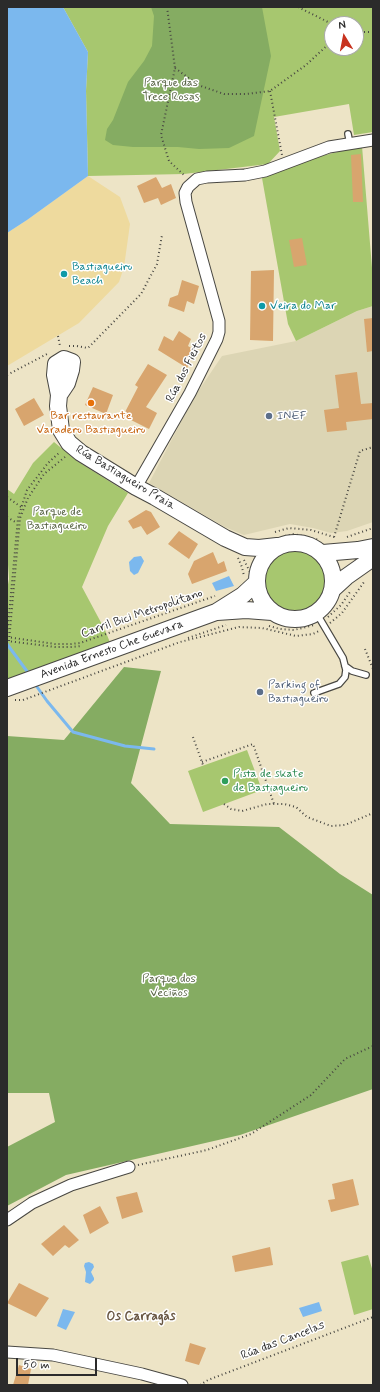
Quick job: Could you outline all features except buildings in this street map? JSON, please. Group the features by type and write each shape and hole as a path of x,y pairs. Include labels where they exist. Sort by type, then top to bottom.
{"main road":[{"name":"Rúa Bastiagueiro Praia","path":"59,395 58,406 61,430 69,450 81,453 136,487 155,496 225,538"},
{"path":"225,538 245,548 259,548 275,539 313,546 358,550 373,547"},
{"path":"225,538 252,564 251,578 262,601 267,618 320,618 321,610 334,588 346,577 373,558"},
{"path":"251,578 275,539"},
{"path":"322,547 333,570 334,588"},
{"name":"Avenida Ernesto Che Guevara","path":"12,695 216,605 243,595 251,578"},
{"name":"Avenida Ernesto Che Guevara","path":"216,605 246,610 267,618"}],"street":[{"path":"191,183 197,179 207,177 245,175 265,171 349,139 373,140"},
{"name":"Rúa dos Fieitos","path":"136,487 190,393 219,332 219,321 186,202 185,193 191,183"},
{"path":"7,1220 32,1203 71,1185 129,1167"},
{"path":"7,1352 53,1355 142,1374 182,1385"}],"lane":[{"path":"314,693 339,684 345,677 343,658 320,618"},
{"path":"345,666 352,671 366,675"}],"path":[{"path":"167,7 175,68 162,135 169,161 191,183"},
{"path":"298,7 324,20"},
{"path":"175,68 198,85 224,94 246,94 270,91 306,65 324,48"},
{"path":"270,91 284,164"},
{"path":"60,347 77,346 88,348 141,294 157,264 162,235"},
{"path":"7,375 47,354"},
{"path":"334,537 360,451 373,447"},
{"path":"8,639 17,523 21,507 27,490 48,463 69,450"},
{"path":"8,639 20,518 28,498 44,474 64,457 69,450"},
{"path":"7,497 21,507"},
{"path":"7,517 17,523"},
{"path":"275,539 289,528 311,530 342,538 373,528"},
{"path":"354,534 373,528"},
{"path":"275,539 294,534 322,547"},
{"path":"239,555 249,570 251,578 244,576 239,555"},
{"path":"358,583 362,579"},
{"path":"12,695 23,700 180,642 239,627 262,628 296,636 313,634 326,628 342,613 363,582 368,579"},
{"path":"267,618 280,629 294,630 310,627 320,618 341,605 351,591"},
{"path":"8,639 55,644 80,643 221,594"},
{"name":"Carril Bici Metropolitano","path":"8,639 55,647 82,646 216,605"},
{"path":"12,695 24,696 169,643 227,625"},
{"path":"366,649 373,669"},
{"path":"193,737 204,765"},
{"path":"202,762 253,744 274,804"},
{"path":"224,804 231,809 242,811 267,804 284,804 296,807 308,817 331,826 346,825 373,813"},
{"path":"129,1167 207,1150 251,1134 311,1095 345,1059 373,1046"},
{"name":"Rúa das Cancelas","path":"200,1385 208,1380 373,1317"}],"shaded area":[{"path":"373,306 373,522 347,531 331,533 290,524 244,535 225,527 149,483 193,399 222,356 296,341 357,311"}],"green space":[{"name":"Parque das Trece Rosas","path":"63,7 373,7 373,132 354,135 349,104 274,117 280,151 268,164 184,174 88,176 86,91 88,52"},
{"path":"151,7 262,7 271,56 254,136 229,148 199,149 178,147 133,147 113,145 105,140 107,129 113,120 128,82 144,61 152,46 154,16"},
{"path":"362,146 373,280 373,306 357,311 296,341 288,324 262,178 313,158"},
{"name":"Parque de Bastiagueiro","path":"54,442 77,461 128,493 108,526 82,587 105,630 111,645 7,682 7,590 9,579 7,550 7,489 14,494 33,463"},
{"path":"289,549 301,549 318,558 325,569 327,581 325,593 318,604 301,613 289,613 277,608 268,599 263,587 263,575 268,563 277,554"},
{"name":"Parque dos Veciños","path":"124,667 161,671 131,783 170,824 279,827 340,874 373,895 373,1089 240,1135 66,1175 7,1206 7,1147 55,1122 49,1093 7,1093 7,736 64,740"},
{"name":"Pista de skate de Bastiagueiro","path":"247,750 262,790 203,812 188,771"},
{"path":"368,1255 373,1272 373,1309 354,1315 341,1262"}],"sand":[{"name":"Bastiagueiro Beach","path":"88,176 120,197 130,224 124,267 119,282 79,323 7,366 7,233"}],"water":[{"path":"7,7 63,7 88,52 86,91 88,176 7,233"},
{"path":"141,556 144,561 138,573 134,575 130,571 129,562 134,557"},
{"path":"229,576 234,586 216,591 212,583"},
{"path":"89,1262 93,1264 94,1267 91,1272 94,1280 90,1284 85,1282 86,1272 84,1266 85,1263"},
{"path":"319,1302 322,1311 303,1317 299,1308"},
{"path":"63,1309 75,1312 66,1330 57,1326"}],"waterway":[{"path":"7,644 29,674"},
{"path":"35,684 73,732 125,746 154,749"}],"place":[{"name":"Bastiagueiro Beach","path":"64,274"},
{"name":"Veira do Mar","path":"262,306"},
{"name":"Bar restaurante Varadero Bastiagueiro","path":"91,403"},
{"name":"INEF","path":"269,416"},
{"name":"Parking of Bastiagueiro","path":"260,692"},
{"name":"Pista de skate de Bastiagueiro","path":"225,781"}],"district":[{"name":"Os Carragás","path":"141,1317"}]}
